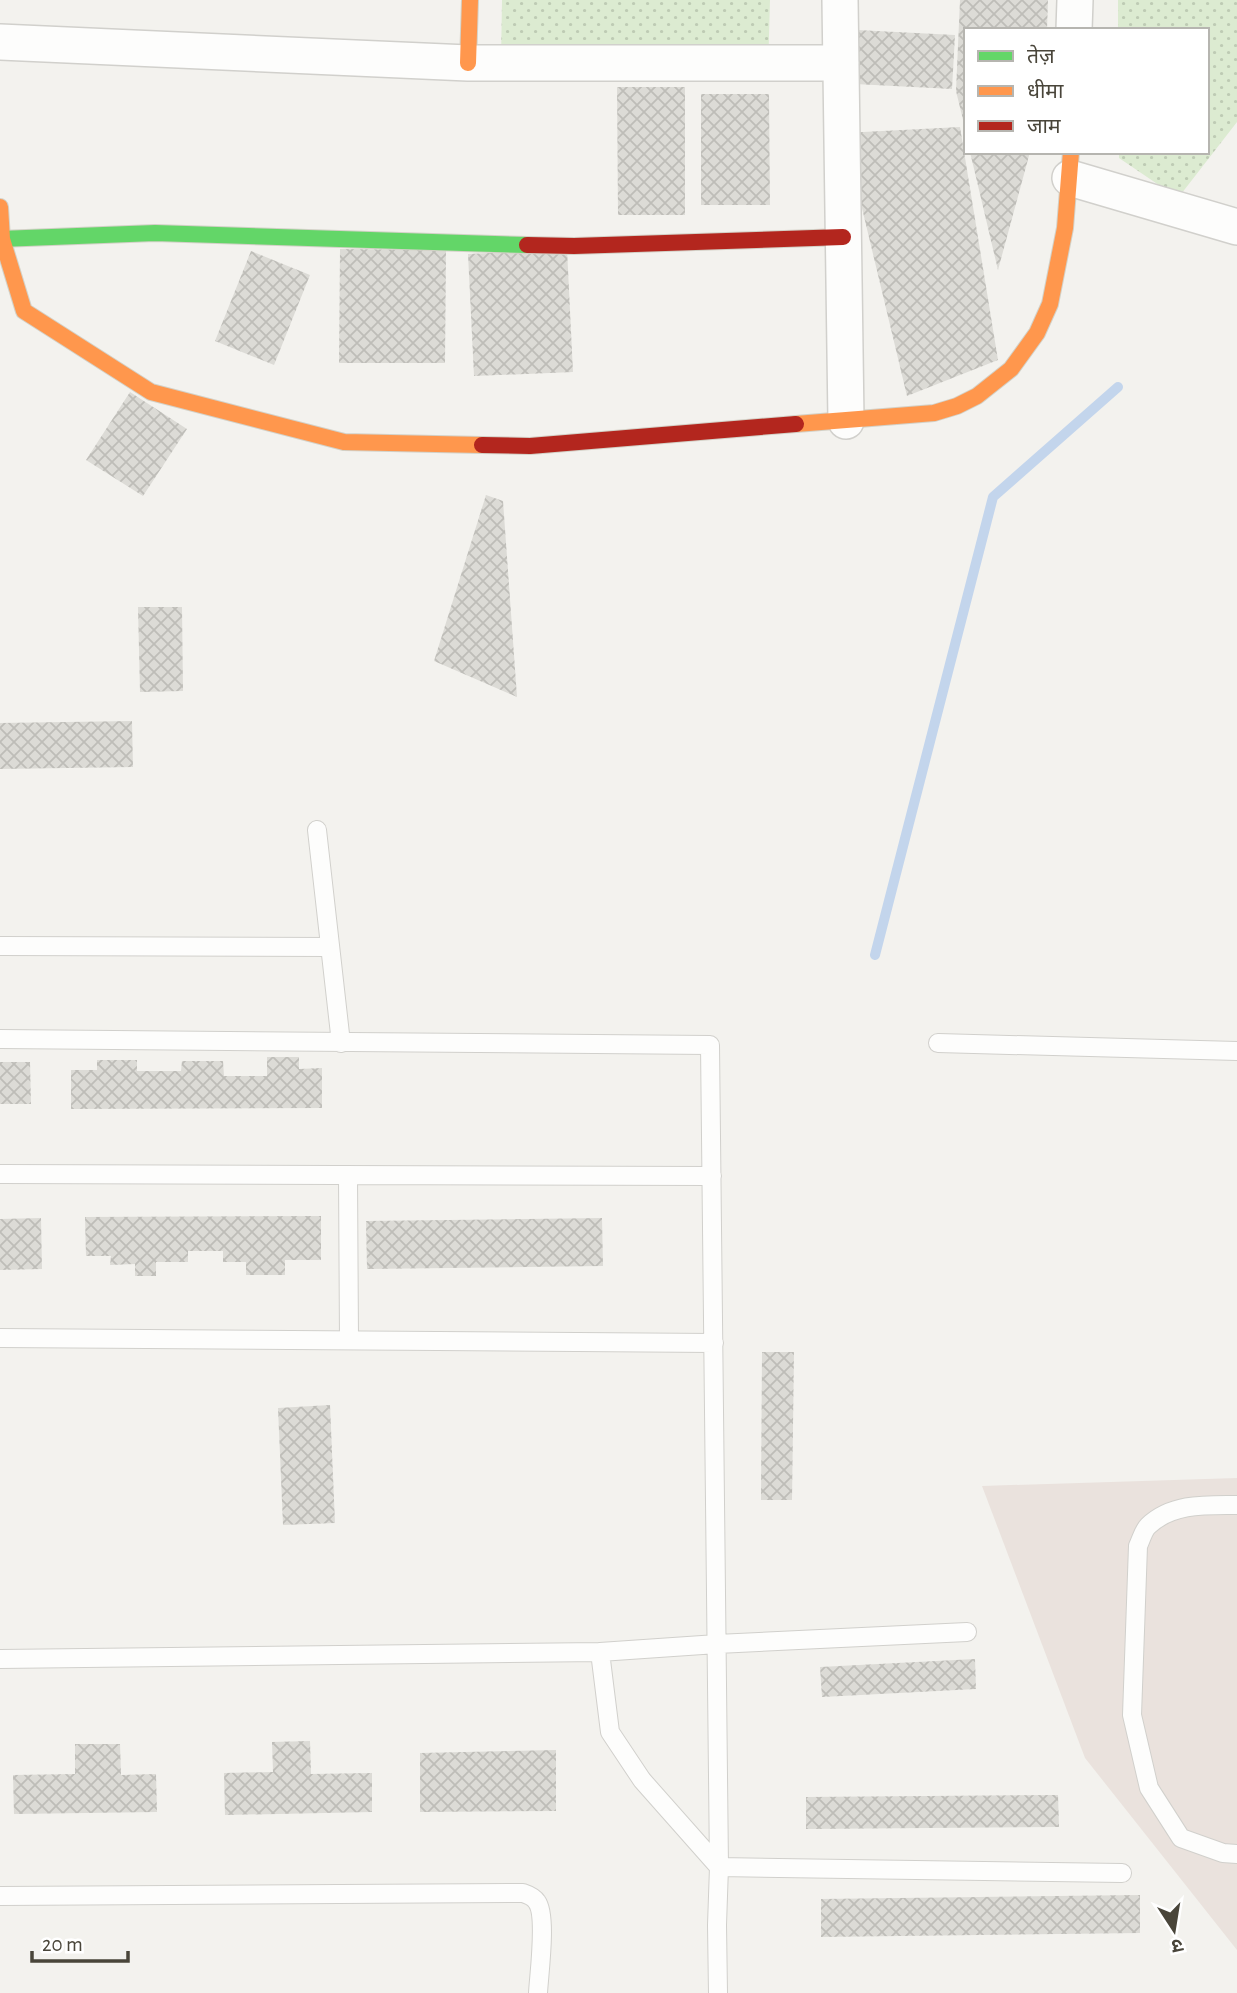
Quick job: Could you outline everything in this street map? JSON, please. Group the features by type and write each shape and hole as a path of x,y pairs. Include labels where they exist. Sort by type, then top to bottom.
{"street":[{"path":"468,63 470,0"},
{"path":"840,0 846,421"},
{"path":"1074,28 1075,0"},
{"path":"0,42 468,63 841,63"},
{"path":"0,207 1,239 24,311 151,391 344,442 530,446 934,413 962,405 1007,373 1028,348 1044,319 1066,232 1071,165 1237,227"},
{"path":"1,239 155,233 573,246 843,237"}],"lane":[{"path":"317,830 341,1043"},
{"path":"0,946 330,947"},
{"path":"0,1039 710,1045 718,1993"},
{"path":"938,1043 1237,1051"},
{"path":"0,1174 712,1176"},
{"path":"348,1175 349,1340"},
{"path":"0,1338 714,1343"},
{"path":"1237,1505 1189,1506 1166,1515 1147,1527 1139,1546 1132,1715 1149,1788 1181,1838 1223,1853 1237,1854"},
{"path":"0,1659 600,1652 967,1632"},
{"path":"600,1652 610,1732 642,1780 719,1867 1122,1872"},
{"path":"0,1896 523,1893 539,1904 543,1917 538,1993"}],"shaded area":[{"path":"1237,1478 1237,1950 1085,1758 982,1486"}],"green space":[{"path":"502,0 770,0 768,73 501,61"},
{"path":"1118,0 1237,0 1237,122 1178,198 1119,158 1119,154 1209,154 1209,28 1118,28"}],"building":[{"path":"960,0 1048,0 1047,28 964,28 964,124 956,91"},
{"path":"857,30 955,35 952,89 855,84"},
{"path":"617,87 685,87 685,215 618,215"},
{"path":"701,94 769,94 770,205 701,205"},
{"path":"960,127 998,360 907,396 844,133"},
{"path":"970,154 1029,154 998,270"},
{"path":"340,249 446,250 445,363 339,363"},
{"path":"567,249 573,372 474,376 468,254"},
{"path":"251,251 310,275 274,365 215,341"},
{"path":"130,392 187,429 143,496 86,460"},
{"path":"486,495 503,501 517,697 434,661"},
{"path":"138,607 182,607 183,691 140,692"},
{"path":"132,721 133,767 0,769 0,723"},
{"path":"267,1057 299,1057 299,1069 322,1068 322,1108 71,1109 71,1070 97,1070 97,1060 137,1060 137,1071 181,1071 182,1061 223,1061 224,1076 267,1076"},
{"path":"0,1062 30,1062 31,1104 0,1104"},
{"path":"321,1216 321,1260 285,1260 285,1275 246,1275 246,1262 223,1262 223,1251 188,1251 188,1262 156,1262 156,1276 135,1276 135,1264 110,1265 111,1256 86,1256 85,1217"},
{"path":"41,1218 42,1269 0,1270 0,1219"},
{"path":"602,1218 603,1266 367,1269 366,1221"},
{"path":"762,1352 794,1352 792,1500 761,1500"},
{"path":"330,1405 335,1523 283,1525 278,1408"},
{"path":"975,1659 976,1689 822,1697 820,1667"},
{"path":"310,1741 311,1774 372,1773 372,1812 225,1815 224,1773 273,1772 272,1742"},
{"path":"75,1744 120,1744 121,1775 156,1774 157,1812 14,1814 13,1775 75,1774"},
{"path":"556,1750 556,1811 420,1812 420,1753"},
{"path":"1058,1795 1059,1827 806,1829 806,1797"},
{"path":"1140,1895 1140,1933 821,1937 821,1899"}],"waterway":[{"path":"875,955 993,497 1118,387"}],"traffic: fast":[{"path":"0,239 155,233 527,245"}],"traffic: slow":[{"path":"468,63 470,0"},
{"path":"796,424 934,413 977,396 1011,369 1037,333 1050,304 1065,228 1071,154"},
{"path":"0,207 2,239 24,311 151,392 344,442 482,445"}],"traffic: jam":[{"path":"527,245 574,246 843,237"},
{"path":"482,445 530,446 796,424"}]}
